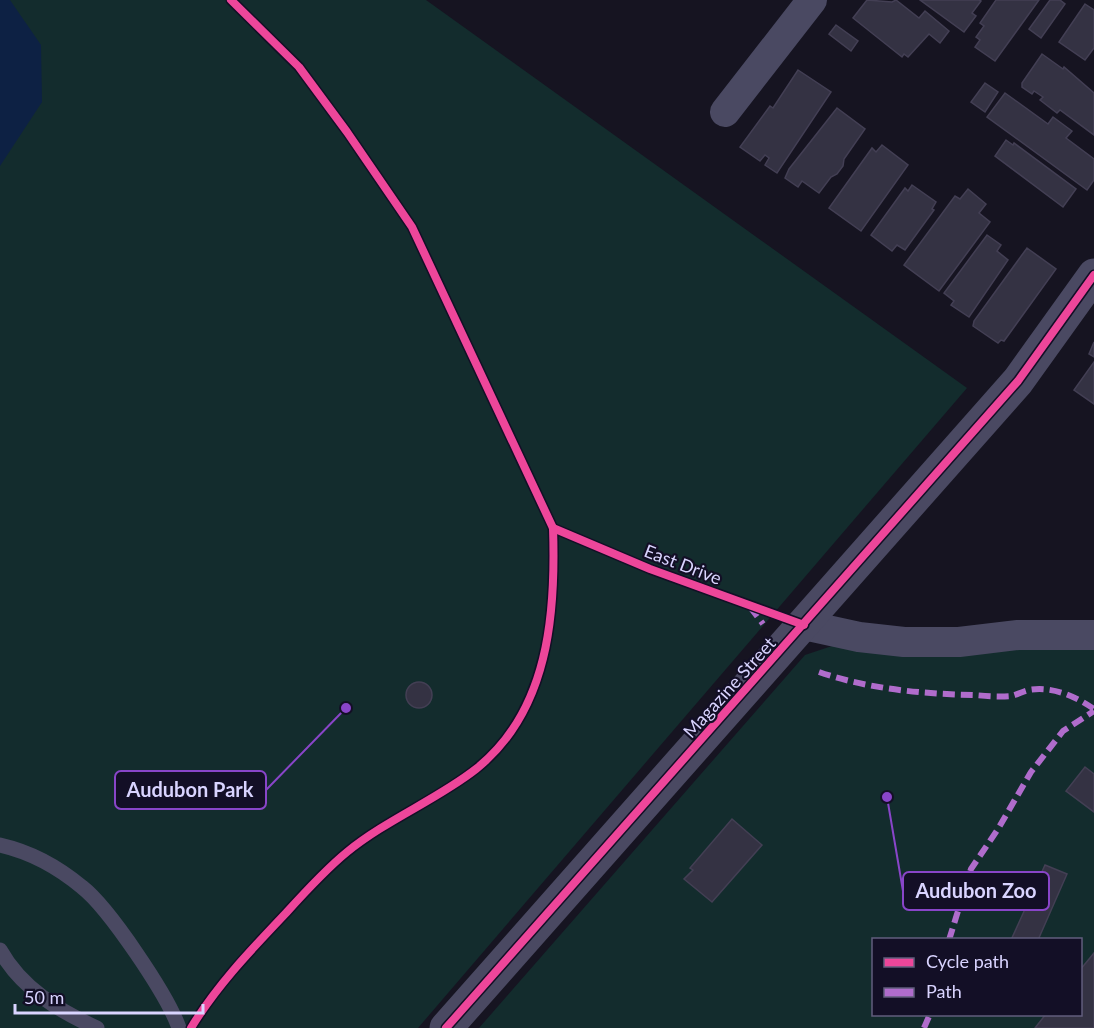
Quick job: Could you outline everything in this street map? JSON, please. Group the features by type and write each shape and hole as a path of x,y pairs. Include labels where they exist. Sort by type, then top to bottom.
{"street":[{"path":"725,112 812,0"},
{"name":"Magazine Street","path":"446,1028 1018,381 1094,275"},
{"path":"804,625 860,637 904,642 959,642 1018,634 1094,634"}],"lane":[{"path":"0,845 50,863 85,888 152,976 179,1028"},
{"path":"0,950 31,988 64,1013 97,1028"}],"green space":[{"path":"0,0 426,0 967,388 418,1028 0,1028"},
{"path":"1094,635 1094,1028 479,1028 805,655 859,637"}],"water":[{"path":"0,0 10,0 41,45 42,102 0,166"}],"building":[{"path":"867,0 892,2 896,0 919,18 925,11 949,31 940,43 929,34 908,57 904,54 902,57 853,18"},
{"path":"920,0 981,1 972,13 976,16 964,32"},
{"path":"996,0 1039,0 995,61 975,47 980,40 976,37 984,26 980,23"},
{"path":"1050,0 1060,0 1065,4 1041,38 1029,29"},
{"path":"1085,4 1094,10 1094,48 1085,60 1059,42"},
{"path":"836,25 858,41 851,51 829,34"},
{"path":"1042,54 1063,69 1064,67 1094,93 1094,135 1060,110 1057,113 1040,100 1043,97 1034,91 1032,94 1022,87 1022,83"},
{"path":"798,70 831,92 777,173 765,165 769,158 765,155 760,161 740,147 770,106 773,108"},
{"path":"985,83 998,92 985,112 971,102"},
{"path":"1005,93 1048,124 1053,117 1072,131 1066,138 1094,159 1094,180 1087,190 987,117"},
{"path":"837,108 865,129 844,159 843,166 819,193 802,181 798,187 785,178 789,169"},
{"path":"1006,140 1013,145 1014,143 1076,189 1063,207 995,156"},
{"path":"882,145 908,165 861,231 829,208 872,148 876,152"},
{"path":"912,185 936,202 932,209 934,210 905,250 897,245 892,251 871,235 905,188 908,191"},
{"path":"968,189 986,204 979,213 990,222 939,291 904,265 955,196 960,199"},
{"path":"987,235 1001,245 997,251 1008,260 969,317 951,305 954,301 944,293"},
{"path":"1027,248 1056,269 1004,341 1001,340 998,343 973,326 974,321"},
{"path":"1094,342 1094,357 1089,354"},
{"path":"1094,362 1094,404 1074,390"},
{"path":"419,682 428,686 432,695 428,704 419,708 410,704 406,695 410,686"},
{"path":"1085,767 1094,774 1094,812 1066,791"},
{"path":"732,819 762,845 712,902 684,879 693,870 690,868"},
{"path":"1045,865 1067,874 1039,938 1012,938"},
{"path":"1094,953 1094,1028 1035,1028 1044,1016 1082,1016 1082,968"}],"marked path":[{"path":"750,607 763,624"},
{"path":"819,672 857,683 896,690 935,693 1006,696 1029,690 1046,689 1071,696 1094,709"},
{"path":"950,938 971,869 998,829 1031,772 1063,731 1094,711"},
{"path":"924,1028 929,1016"}],"cycle path":[{"path":"191,1028 235,968 331,866 362,840 461,780 476,769 500,745 519,719 533,690 543,659 549,626 554,560 553,528 412,227 299,67 231,0"},
{"path":"446,1028 1018,381 1094,275"},
{"name":"East Drive","path":"553,528 650,569 804,625"}],"place":[{"name":"Audubon Park","path":"346,708"},
{"name":"Audubon Zoo","path":"887,797"}]}
